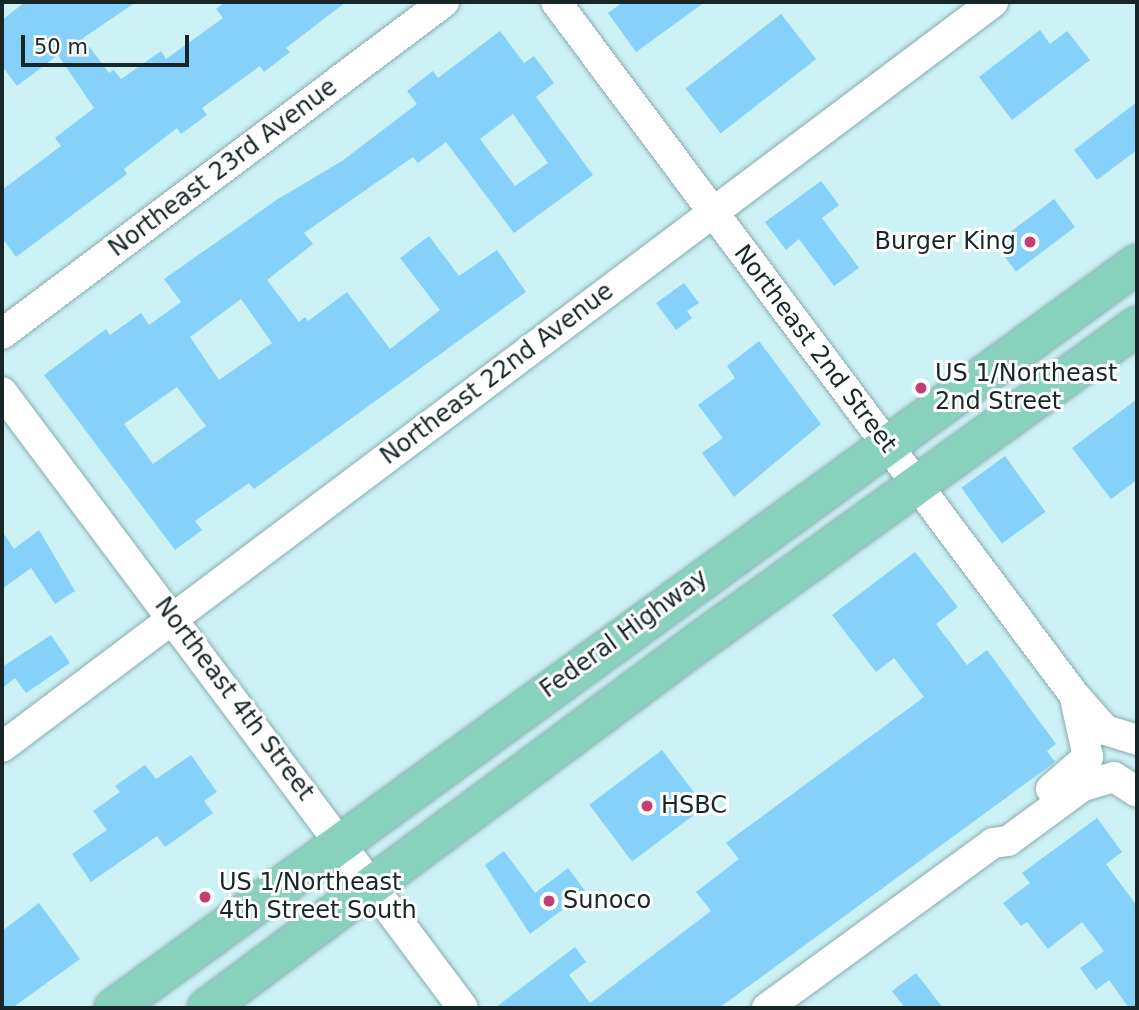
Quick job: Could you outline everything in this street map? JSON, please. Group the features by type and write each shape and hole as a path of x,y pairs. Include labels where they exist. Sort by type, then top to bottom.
{"main road":[{"name":"Federal Highway","path":"114,1008 665,604 889,447 1137,264"},
{"name":"Federal Highway","path":"207,1008 750,605 919,486 1137,326"}],"street":[{"name":"Northeast 23rd Avenue","path":"2,334 444,2"},
{"name":"Northeast 2nd Street","path":"556,2 1074,696 1105,730 1137,740"},
{"name":"Northeast 22nd Avenue","path":"2,747 711,211 993,2"},
{"name":"Northeast 4th Street","path":"2,392 174,618 463,1008"},
{"name":"Northeast 2nd Street","path":"1074,696 1100,705 1114,717 1137,720"},
{"name":"Northeast 2nd Street","path":"993,843 999,830 1088,757 1074,696"},
{"path":"767,1008 993,843 1008,841 1094,780 1129,785"}],"building":[{"path":"25,2 136,2 83,38 109,73 114,70 121,79 161,51 166,59 223,18 216,9 225,2 346,2 286,48 290,52 264,72 260,66 202,108 207,115 181,134 177,128 124,169 127,174 16,257 2,238 2,190 61,146 55,138 94,108 58,55 17,86 2,66 2,20"},
{"path":"623,2 705,2 636,52 608,13"},
{"path":"781,14 816,59 721,133 686,88"},
{"path":"1040,30 1050,44 1067,31 1090,60 1012,120 979,77"},
{"path":"500,31 524,63 534,56 554,83 536,97 593,175 514,233 446,142 418,163 413,157 304,233 313,244 267,280 299,322 305,317 308,321 347,292 390,349 440,310 400,258 429,236 459,276 497,250 526,292 254,489 249,483 195,521 202,530 175,550 44,375 106,329 110,335 141,313 149,325 181,302 164,279 278,199 342,161 417,104 407,91 433,71 438,78","holes":["513,114 548,163 515,186 480,139","241,299 272,343 219,380 190,337","177,387 206,426 153,464 124,424"]},
{"path":"1137,102 1137,150 1097,180 1074,150"},
{"path":"821,181 839,205 822,218 859,268 834,286 799,239 786,250 765,222"},
{"path":"1054,199 1075,227 1016,271 995,244"},
{"path":"684,283 699,303 687,311 692,318 676,330 656,303"},
{"path":"759,341 821,424 734,497 702,453 723,438 698,405 735,378 727,366"},
{"path":"1137,399 1137,480 1111,499 1072,448"},
{"path":"1005,456 1046,512 1002,544 961,488"},
{"path":"39,530 75,591 55,604 31,568 2,589 2,531 14,549"},
{"path":"915,552 958,607 936,624 967,665 987,650 1056,744 1047,751 1055,762 719,1008 495,1008 575,947 586,962 569,975 590,1003 711,911 696,892 739,859 726,843 924,697 894,658 876,672 832,615"},
{"path":"51,635 70,663 26,693 15,678 2,688 2,667"},
{"name":"HSBC","path":"662,750 705,807 632,861 589,805"},
{"path":"191,755 217,792 204,801 213,813 165,847 157,836 91,882 72,854 107,830 93,811 120,792 115,786 145,765 156,779"},
{"path":"1097,818 1122,852 1106,864 1137,906 1137,1008 1129,1008 1109,980 1096,990 1080,968 1104,951 1082,922 1048,949 1027,922 1021,926 1003,903 1030,883 1022,873"},
{"name":"Sunoco","path":"504,851 535,893 568,868 586,892 530,934 485,865"},
{"path":"39,903 80,959 12,1008 2,1008 2,931"},
{"path":"916,973 943,1008 905,1008 892,991"}],"place":[{"name":"Burger King","path":"1030,242"},
{"name":"US 1/Northeast 2nd Street","path":"921,388"},
{"name":"HSBC","path":"647,806"},
{"name":"US 1/Northeast 4th Street South","path":"205,897"},
{"name":"Sunoco","path":"549,901"}]}
